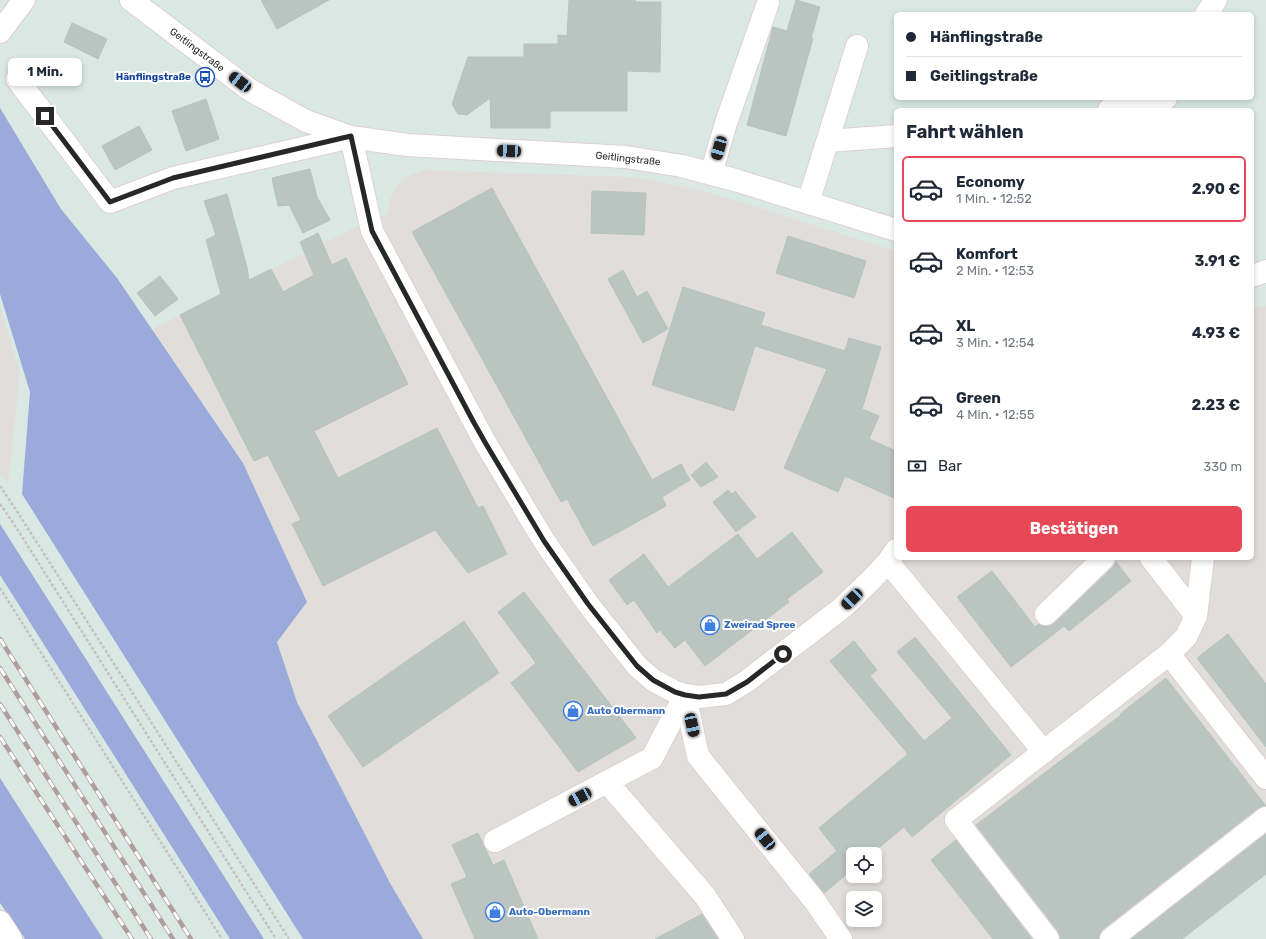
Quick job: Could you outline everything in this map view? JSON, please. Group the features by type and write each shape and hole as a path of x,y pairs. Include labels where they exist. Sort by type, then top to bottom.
{"street":[{"path":"0,32 24,0"},
{"name":"Geitlingstraße","path":"131,0 250,90 306,121 351,136 407,146 626,157 682,166 894,229"},
{"path":"1208,12 1216,0"},
{"path":"711,174 726,123 768,3"},
{"path":"808,203 857,46"},
{"name":"Geitlingstraße","path":"17,79 110,202 173,178 351,136"},
{"path":"1113,108 1130,101 1159,100"},
{"path":"351,136 372,231 486,444 544,541 588,604 637,666 653,680 675,692 685,695 699,697 726,694 747,682 842,608 871,580 892,556"},
{"path":"828,141 894,136"},
{"path":"1254,275 1266,271"},
{"path":"895,560 1044,752"},
{"path":"1046,614 1102,560"},
{"path":"1154,560 1196,616"},
{"path":"1048,939 956,820 1169,654 1186,637 1196,616 1203,560"},
{"path":"1169,654 1266,778"},
{"path":"495,841 652,758 685,695"},
{"path":"685,695 698,756 814,900 841,939"},
{"path":"608,782 705,896 733,939"},
{"path":"1111,939 1266,818"},
{"path":"0,922 11,939"}],"path":[{"path":"0,486 289,939"},
{"path":"0,504 276,939"},
{"path":"0,588 222,939"}],"shaded area":[{"path":"0,108 61,209 117,278 243,463 307,602 277,642 297,702 390,883 423,939 303,939 22,494 30,392 0,294"},
{"path":"424,170 631,177 711,193 894,250 894,560 1254,560 1254,308 1266,306 1266,874 1181,939 423,939 390,883 297,702 277,642 307,602 243,463 152,329 350,230 388,214 390,199 397,187 406,177"},
{"path":"0,307 20,373 8,485 0,475"},
{"path":"0,524 264,939 230,939 0,575"},
{"path":"0,778 103,939 25,939 0,903"}],"building":[{"path":"261,0 329,0 277,29"},
{"path":"569,0 635,0 635,2 661,2 660,72 627,71 627,111 550,111 550,128 491,128 490,98 467,115 458,114 452,104 468,57 524,57 524,44 558,44 558,35 567,36"},
{"path":"796,0 820,7 786,136 747,125 773,27 787,31"},
{"path":"72,23 107,39 98,59 64,42"},
{"path":"206,99 219,139 186,151 172,111"},
{"path":"139,126 152,150 115,170 102,146"},
{"path":"310,169 317,197 330,220 303,233 289,205 278,206 272,178"},
{"path":"492,188 652,480 681,464 690,480 662,497 666,506 593,546 567,499 561,502 412,232"},
{"path":"592,191 646,193 644,235 591,233"},
{"path":"227,194 247,267 249,280 271,269 283,292 314,275 300,242 318,233 332,265 346,258 408,384 314,431 338,478 437,428 478,508 483,506 507,554 468,573 435,530 323,586 292,524 301,520 268,455 254,461 180,315 221,294 206,240 216,235 204,201"},
{"path":"788,236 866,261 854,298 776,273"},
{"path":"623,270 637,297 647,291 668,329 643,343 608,279"},
{"path":"160,276 178,299 155,316 137,293"},
{"path":"683,287 765,313 761,325 845,351 849,338 881,347 862,409 879,416 869,439 894,450 894,498 845,476 838,492 784,468 827,369 755,346 734,411 652,385"},
{"path":"706,462 718,477 701,487 691,475"},
{"path":"728,490 732,494 735,491 756,517 736,532 713,502"},
{"path":"792,532 823,572 787,599 789,602 705,666 685,640 675,648 660,630 657,633 634,600 627,605 609,580 644,554 668,587 738,534 757,559"},
{"path":"1116,562 1131,581 1069,631 1064,626 1011,667 957,597 992,571 1035,627 1039,624 1049,626 1055,623 1113,567"},
{"name":"Auto Obermann","path":"524,592 636,738 578,772 511,683 536,663 498,612"},
{"path":"464,621 499,673 363,767 328,716"},
{"path":"1228,634 1266,684 1266,747 1197,658"},
{"path":"915,637 1011,755 912,837 904,827 880,847 846,847 846,875 824,893 809,874 837,851 819,828 908,754 830,661 854,641 877,670 870,676 924,741 952,718 897,652"},
{"path":"1166,678 1266,806 1258,808 1103,929 1099,939 1060,939 1058,931 976,825 1121,715 1120,714"},
{"name":"Auto-Obermann","path":"478,833 493,865 504,860 538,939 475,939 451,884 467,877 452,845"},
{"path":"1266,834 1266,874 1182,939 1131,939"},
{"path":"956,840 1032,939 993,939 931,860"},
{"path":"702,914 718,939 655,939"}],"railway":[{"path":"0,639 191,939"},
{"path":"0,668 173,939"},
{"path":"0,704 151,939"},
{"path":"0,737 132,939"}],"place":[{"name":"Hänflingstraße","path":"205,77"},
{"name":"Zweirad Spree","path":"710,625"},
{"name":"Auto Obermann","path":"573,711"},
{"name":"Auto-Obermann","path":"495,912"}],"route":[{"path":"45,116 110,202 173,178 351,136 365,205 372,231 473,421 544,541 588,604 637,666 653,680 675,692 699,697 726,694 747,682 783,654"}]}
